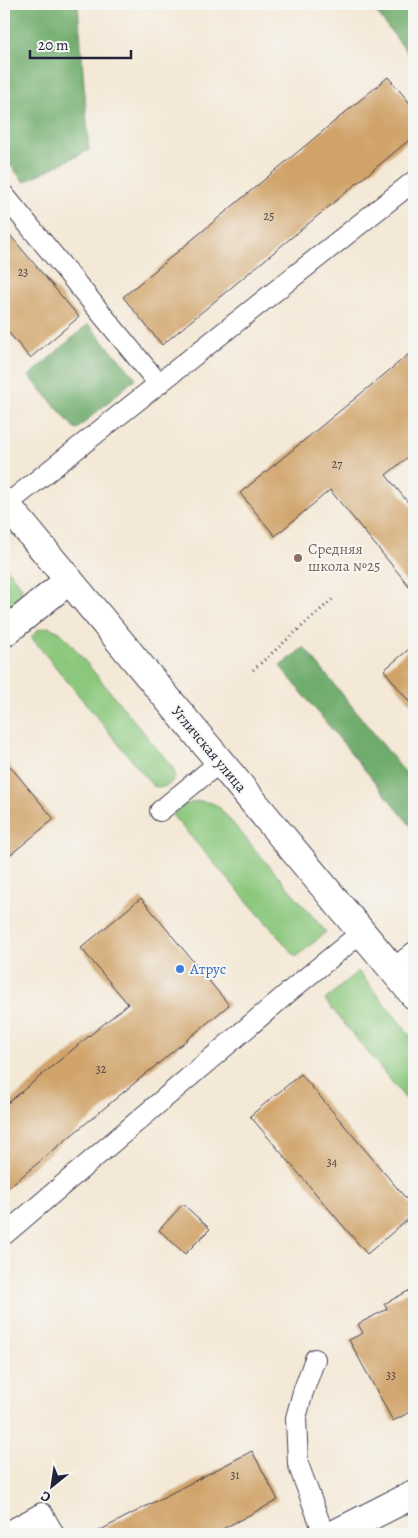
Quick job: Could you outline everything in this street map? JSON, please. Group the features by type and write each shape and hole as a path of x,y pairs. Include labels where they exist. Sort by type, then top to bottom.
{"main road":[{"name":"Угличская улица","path":"5,503 414,995"},
{"path":"4,633 69,580"},
{"path":"335,1534 414,1494"}],"lane":[{"path":"5,503 159,384 414,181"},
{"path":"4,195 159,384"},
{"path":"160,811 220,762"},
{"path":"4,1236 296,986 362,932"},
{"path":"393,969 414,952"},
{"path":"315,1359 296,1418 298,1464 324,1534"},
{"path":"4,1534 42,1513 54,1534"}],"path":[{"path":"253,670 335,598"}],"green space":[{"path":"4,4 78,4 89,150 24,182 4,157"},
{"path":"370,4 414,4 413,60"},
{"path":"88,324 136,378 76,430 29,376"},
{"path":"4,565 22,587 20,600 4,617"},
{"path":"48,627 60,632 66,638 173,768 175,776 169,784 164,787 153,786 31,637 39,629"},
{"path":"304,647 409,777 414,774 414,830 280,666"},
{"path":"199,801 218,806 326,932 296,957 172,815 184,806"},
{"path":"358,971 414,1040 414,1109 325,1000"}],"building":[{"path":"388,77 414,108 414,136 162,345 123,297"},
{"path":"4,228 79,317 30,358 4,327"},
{"path":"414,350 414,452 386,475 414,510 414,592 330,490 275,536 240,493"},
{"path":"414,645 414,708 384,670"},
{"path":"4,759 54,819 4,860"},
{"path":"141,898 229,1005 4,1191 4,1106 128,1004 81,948"},
{"path":"301,1074 414,1208 414,1214 367,1254 250,1116"},
{"path":"183,1204 210,1229 185,1254 159,1230"},
{"path":"414,1288 414,1410 393,1421 349,1340 363,1333 358,1324 387,1309 384,1304"},
{"path":"252,1451 278,1500 213,1534 93,1534"}],"place":[{"name":"Средняя школа №25","path":"298,558"},
{"name":"Атрус","path":"180,969"}]}
